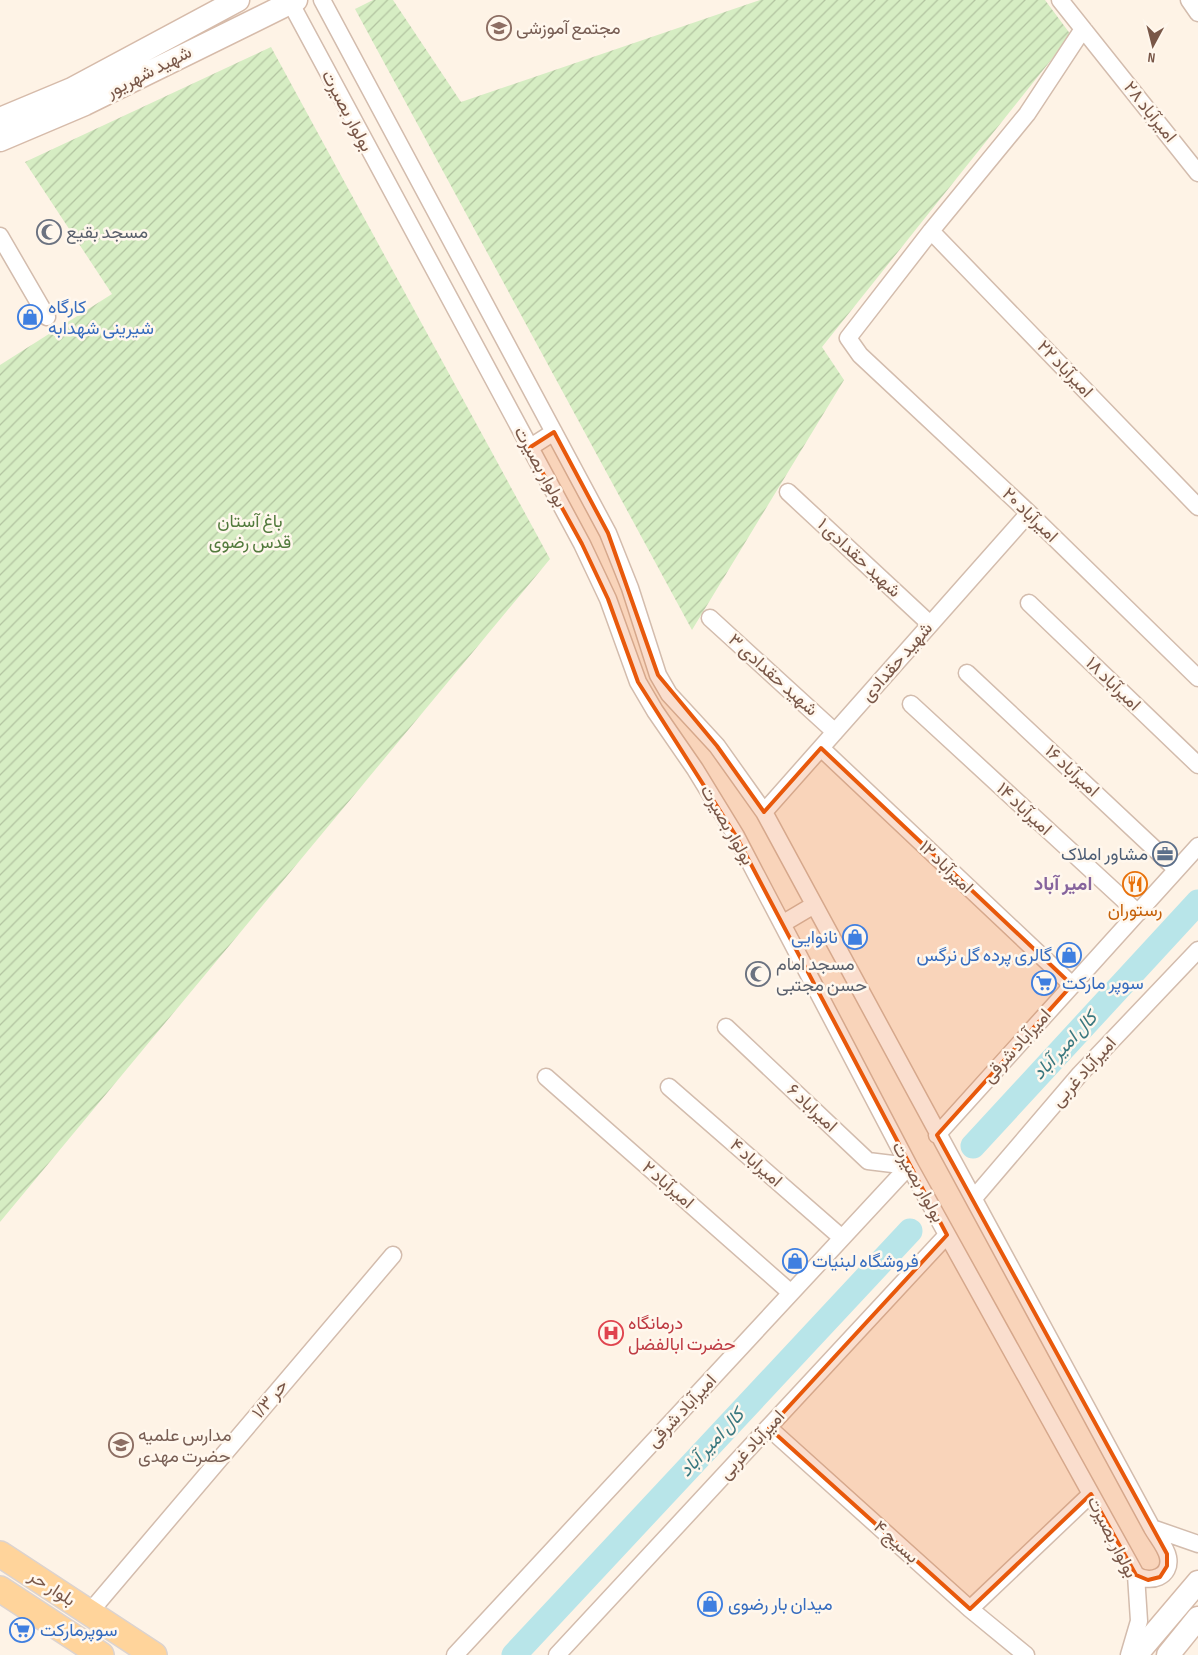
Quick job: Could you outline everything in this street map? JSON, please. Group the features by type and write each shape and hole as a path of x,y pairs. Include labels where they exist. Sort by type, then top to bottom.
{"main road":[{"name":"بلوار حر","path":"0,1554 154,1655"},
{"name":"بلوار حر","path":"0,1589 101,1655"}],"street":[{"name":"شهید شهریور","path":"0,119 72,89 238,0"},
{"name":"بولوار بصیرت","path":"322,0 608,533 630,588 658,675 669,694 717,746 764,812 937,1135 974,1198 1167,1554 1165,1572 1154,1580 1148,1580 1136,1575"},
{"name":"امیرآباد ۲۸","path":"1060,0 1198,173"},
{"path":"1189,0 1198,13"},
{"name":"شهید شهریور","path":"0,140 85,104 291,1"},
{"name":"بولوار بصیرت","path":"291,1 582,544 608,599 638,682 736,836 909,1166 1136,1575 1138,1621 1129,1655"},
{"path":"931,231 1027,114 1083,29"},
{"name":"امیرآباد ۲۰","path":"931,231 848,338 860,355 1029,513 1198,678"},
{"name":"امیرآباد ۲۲","path":"931,231 1198,507"},
{"path":"0,236 46,317"},
{"path":"529,448 554,432"},
{"name":"شهید حقدادی ۱","path":"788,492 930,624"},
{"name":"شهید حقدادی","path":"764,812 1029,513"},
{"name":"امیرآباد ۱۸","path":"1029,603 1198,764"},
{"name":"شهید حقدادی ۳","path":"710,618 835,732"},
{"name":"امیرآباد ۱۶","path":"967,673 1176,869"},
{"name":"امیرآباد ۱۴","path":"911,704 1138,913"},
{"name":"امیرآباد ۱۲","path":"822,748 1072,985"},
{"name":"امیرآباد شرقی","path":"937,1135 1198,846"},
{"path":"782,924 814,905"},
{"name":"امیرآباد غربی","path":"974,1198 1080,1074 1198,950"},
{"name":"امیراباد ۶","path":"726,1027 868,1161 909,1166"},
{"name":"امیرآباد ۲","path":"546,1077 791,1293"},
{"name":"امیراباد ۴","path":"669,1087 842,1238"},
{"name":"امیرآباد شرقی","path":"455,1655 909,1166"},
{"name":"امیرآباد غربی","path":"557,1655 947,1235"},
{"name":"حر ۱/۳","path":"89,1613 393,1255"},
{"name":"بسیج ۴","path":"769,1428 970,1609 1026,1655"},
{"path":"970,1609 1091,1494"},
{"path":"1152,1528 1198,1544"},
{"path":"1136,1655 1198,1582"},
{"path":"1168,1655 1198,1618"}],"highlighted area":[{"path":"554,432 608,533 658,675 717,746 764,812 821,748 1072,985 937,1135 1167,1554 1167,1566 1160,1577 1148,1580 1136,1575 1091,1494 970,1609 769,1428 947,1235 736,836 638,682 608,599 582,544 529,448"}],"green space":[{"path":"373,0 393,0 461,102 760,0 1045,0 1071,35 822,347 844,380 692,630 355,9"},
{"name":"باغ آستان قدس رضوی","path":"271,47 550,559 0,1222 0,365 112,294 25,162"}],"waterway":[{"name":"کال امیر آباد","path":"973,1146 1198,902"},
{"name":"کال امیر آباد","path":"514,1655 910,1231"}],"place":[{"name":"مجتمع آموزشی","path":"499,28"},
{"name":"مسجد بقیع","path":"49,232"},
{"name":"کارگاه شیرینی شهدابه","path":"30,317"},
{"name":"مشاور املاک","path":"1165,854"},
{"name":"رستوران","path":"1135,884"},
{"name":"نانوایی","path":"855,937"},
{"name":"گالری پرده گل نرگس","path":"1069,955"},
{"name":"مسجد امام حسن مجتبی","path":"758,974"},
{"name":"سوپر مارکت","path":"1044,983"},
{"name":"فروشگاه لبنیات","path":"795,1261"},
{"name":"درمانگاه حضرت ابالفضل","path":"611,1333"},
{"name":"مدارس علمیه حضرت مهدی","path":"121,1445"},
{"name":"میدان بار رضوی","path":"710,1604"},
{"name":"سوپرمارکت","path":"22,1630"}],"district":[{"name":"امیر آباد","path":"1063,884"}]}
